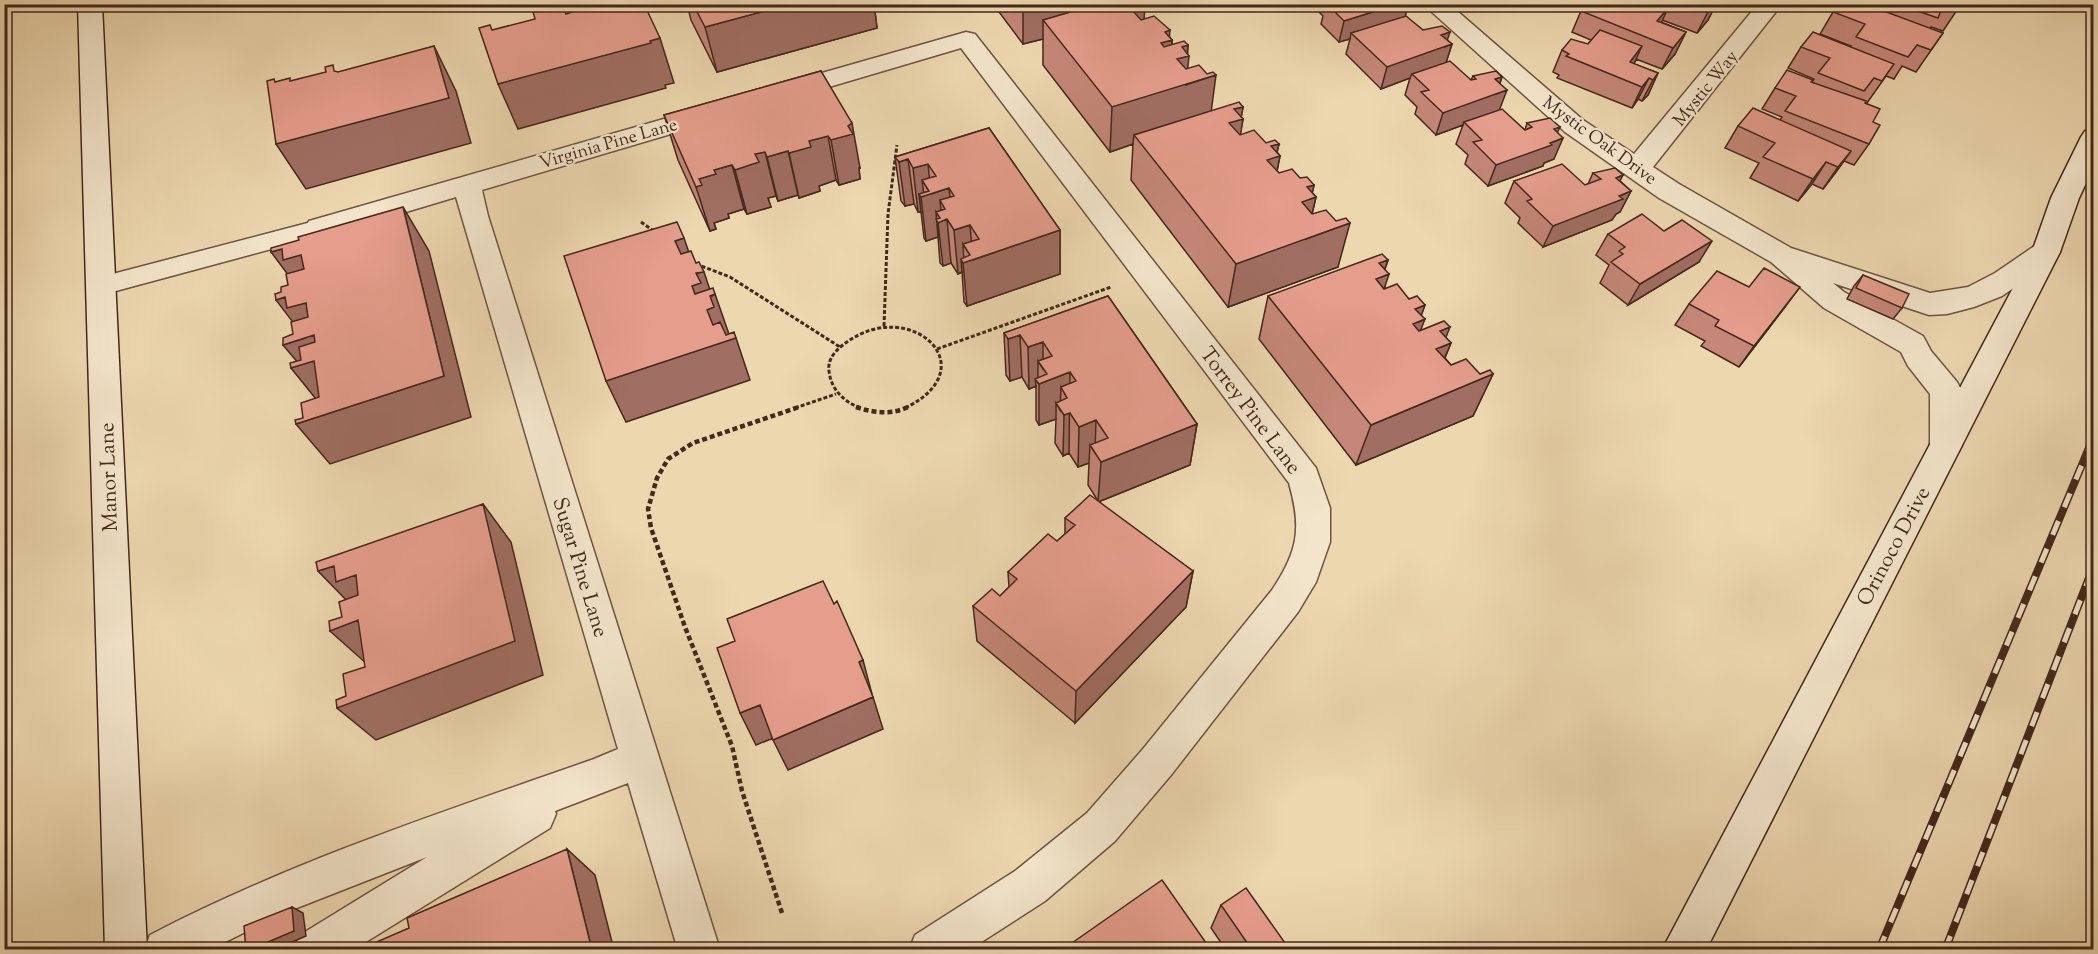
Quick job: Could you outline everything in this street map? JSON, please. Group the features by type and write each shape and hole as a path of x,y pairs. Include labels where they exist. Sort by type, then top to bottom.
{"street":[{"name":"Manor Lane","path":"90,4 126,950"},
{"name":"Mystic Oak Drive","path":"1434,4 1574,126 1669,191 1780,255 1834,300 1912,344 1919,358 1946,391 1946,445"},
{"name":"Mystic Way","path":"1636,168 1653,151 1771,4"},
{"name":"Torrey Pine Lane","path":"763,98 966,39 1304,478 1313,508 1313,542 1304,571 1285,601 1157,762 1101,827 1030,886 930,950"},
{"name":"Virginia Pine Lane","path":"319,228 729,108"},
{"name":"Orinoco Drive","path":"1683,950 2046,252 2065,198 2094,137"},
{"name":"Sugar Pine Lane","path":"467,184 474,216 699,950"},
{"name":"Mystic Oak Drive","path":"1780,255 1863,280 1929,304 1950,304 1988,292 2046,252"},
{"path":"165,950 206,927 336,871 600,776 640,758"},
{"path":"315,950 362,919 600,776"}],"lane":[{"path":"100,286 319,228"}],"path":[{"path":"884,326 888,214 897,145"},
{"path":"641,222 659,234"},
{"path":"692,262 730,277 840,347"},
{"path":"937,349 1114,286"},
{"path":"884,326 910,329 926,337 937,349 942,370 934,389 912,406 886,413 860,410 836,393 828,379 828,369 834,354 840,347 859,333 884,326"},
{"path":"782,913 742,791 732,746 685,627 651,528 648,509 657,478 668,459 693,443 836,393"}],"building":[{"path":"572,4 644,4 660,38 650,41 651,43 498,84 479,28 490,25 492,30 535,19 533,12 563,8 566,14 575,11"},
{"path":"693,4 791,4 705,27"},
{"path":"1098,4 1143,4 1145,7 1132,10 1141,20 1154,16 1170,30 1165,32 1172,40 1161,43 1164,47 1184,41 1188,45 1182,47 1189,56 1177,59 1186,69 1199,65 1207,74 1213,72 1216,75 1112,107 1043,20"},
{"path":"1327,4 1398,4 1344,21"},
{"path":"1587,4 1659,4 1668,8 1657,21 1686,32 1673,48 1581,11"},
{"path":"1689,4 1714,4 1708,12"},
{"path":"1839,4 1865,4 1943,33 1931,50 1917,45 1908,57 1856,37 1865,24 1833,12"},
{"path":"1897,4 1961,4 1958,10 1943,5 1938,18"},
{"path":"1406,16 1423,30 1442,26 1450,32 1441,35 1452,44 1387,67 1351,33"},
{"path":"1600,30 1642,46 1630,62 1658,73 1653,80 1649,78 1642,87 1566,56 1569,54 1562,50 1571,39 1588,44"},
{"path":"1813,32 1894,64 1882,81 1874,78 1864,91 1818,73 1830,58 1801,47"},
{"path":"434,46 449,98 276,144 267,81 274,79 275,82 290,78 290,81 326,72 325,67 333,65 334,71 338,72"},
{"path":"1450,61 1471,80 1476,79 1473,76 1496,71 1502,77 1495,79 1507,90 1443,113 1421,92 1429,90 1412,74"},
{"path":"1787,70 1813,80 1811,82 1866,101 1865,103 1880,109 1873,122 1880,125 1869,144 1785,111 1796,96 1775,88"},
{"path":"821,71 852,123 848,126 853,134 831,140 828,136 809,141 811,147 789,153 788,151 767,157 765,152 755,154 759,162 735,170 732,165 714,170 716,174 699,179 702,185 696,187 664,115"},
{"path":"1239,102 1243,107 1234,109 1243,119 1229,123 1240,135 1254,130 1266,143 1275,140 1279,144 1271,146 1280,156 1267,160 1279,173 1292,169 1300,178 1307,177 1314,185 1307,187 1316,197 1302,202 1312,214 1326,210 1336,221 1346,218 1350,223 1236,264 1134,135"},
{"path":"1753,108 1851,151 1838,167 1826,162 1813,179 1763,157 1775,143 1738,126"},
{"path":"1502,109 1525,130 1532,127 1527,123 1550,118 1560,127 1554,129 1563,138 1550,143 1552,145 1496,165 1473,142 1482,140 1464,122"},
{"path":"989,128 1060,230 963,263 961,259 970,255 963,244 979,239 970,225 954,230 947,219 938,223 936,219 940,218 936,212 945,209 940,200 954,196 949,188 921,197 919,194 929,191 922,180 936,176 928,164 913,168 908,159 899,162 895,157"},
{"path":"1562,164 1585,185 1601,179 1593,173 1615,168 1623,175 1616,178 1631,191 1619,196 1623,199 1553,226 1527,201 1532,199 1514,181"},
{"path":"403,207 444,376 296,424 295,420 303,418 301,403 319,397 314,361 291,368 290,363 301,360 299,347 315,342 314,335 283,345 283,338 293,334 291,322 308,317 306,303 287,308 285,297 276,300 275,294 281,292 281,287 288,285 286,274 304,269 301,255 283,260 282,249 271,252 271,248 299,240 298,237"},
{"path":"1642,214 1664,231 1682,220 1712,241 1640,284 1611,262 1623,254 1619,251 1625,247 1608,234"},
{"path":"677,222 684,238 675,241 681,254 691,251 696,263 699,262 704,272 696,273 701,283 692,286 695,294 713,288 715,294 710,296 714,307 707,310 713,325 720,322 726,335 734,332 736,338 606,381 564,256"},
{"path":"1382,254 1388,260 1379,263 1389,274 1376,279 1384,289 1397,284 1409,299 1417,296 1425,305 1415,309 1425,319 1413,324 1419,331 1444,321 1450,327 1440,331 1451,343 1436,349 1451,365 1466,359 1480,374 1490,370 1493,374 1371,425 1268,296"},
{"path":"1764,268 1800,287 1754,346 1715,326 1719,320 1689,304 1717,271 1749,287"},
{"path":"1863,275 1909,294 1902,308 1856,288"},
{"path":"1108,296 1197,424 1101,462 1090,445 1108,438 1096,420 1079,427 1070,413 1064,415 1056,403 1067,398 1061,387 1076,381 1070,372 1039,384 1035,379 1047,374 1038,361 1052,356 1043,342 1028,347 1020,335 1008,339 1004,333"},
{"path":"1090,495 1193,571 1076,691 973,606 992,589 1000,596 1017,579 1008,572 1048,534 1057,541 1075,525 1065,518"},
{"path":"483,504 515,641 337,708 336,700 346,696 343,674 365,667 358,620 330,631 329,621 342,617 339,602 358,595 356,575 336,582 334,566 318,571 316,562"},
{"path":"823,581 834,604 837,601 863,660 859,662 873,697 773,740 760,705 740,713 717,648 735,641 727,619"},
{"path":"567,849 592,950 372,950 372,944 409,928 407,918"},
{"path":"1162,880 1211,950 1062,950"},
{"path":"1246,888 1290,950 1252,950 1221,905"},
{"path":"292,907 294,931 246,950 244,926"}],"railway":[{"path":"1879,950 2094,436"},
{"path":"1945,950 2094,565"}]}
